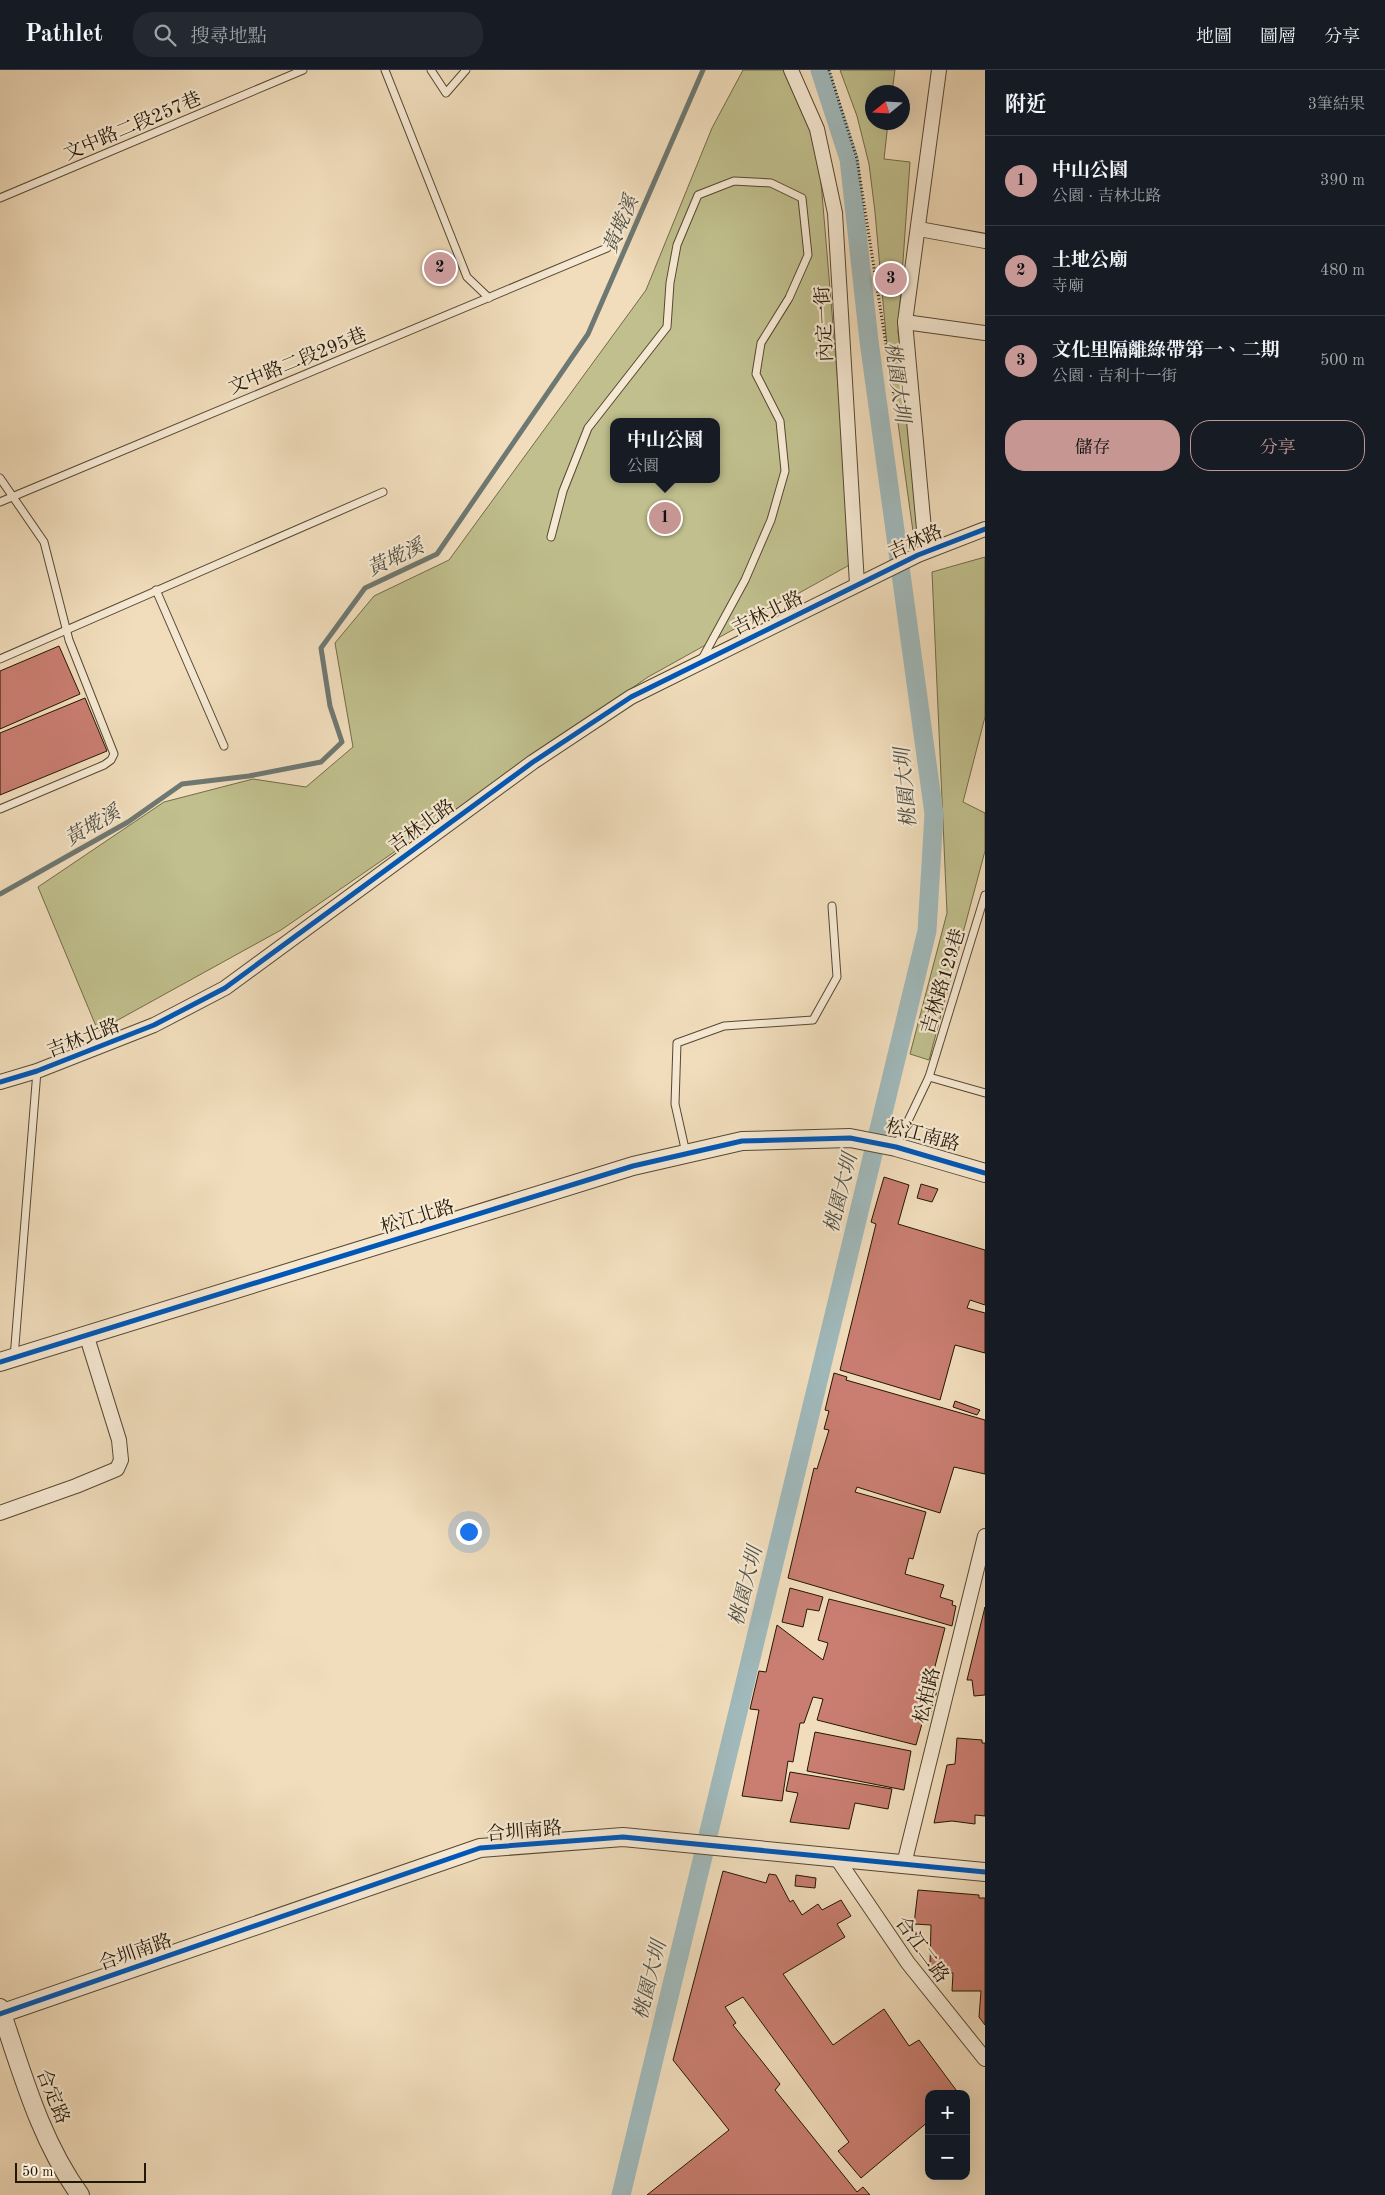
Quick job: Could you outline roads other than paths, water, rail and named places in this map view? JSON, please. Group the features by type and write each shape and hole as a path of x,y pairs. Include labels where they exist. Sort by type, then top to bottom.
{"street":[{"name":"內定一街","path":"790,70 817,129 835,213 857,584"},
{"path":"926,551 905,322 939,70"},
{"path":"919,229 985,241"},
{"path":"905,322 985,333"},
{"name":"吉林路","path":"857,584 926,551 985,529"},
{"name":"吉林北路","path":"0,1082 37,1071 154,1025 225,988 533,762 631,697 857,584"},
{"name":"松江北路","path":"7,1360 633,1166 742,1141 850,1138"},
{"name":"松江南路","path":"850,1138 891,1146 985,1174"},
{"path":"0,1513 117,1469 121,1460 119,1440 86,1334"},
{"name":"松柏路","path":"904,1864 985,1536"},
{"name":"合圳南路","path":"1,2012 480,1848 623,1838 985,1872"},
{"name":"合江二路","path":"836,1857 908,1963 985,2059"},
{"name":"合定路","path":"1,2012 28,2094 65,2174 80,2195"}],"lane":[{"name":"文中路二段257巷","path":"0,198 303,70"},
{"path":"385,70 467,278 489,298"},
{"path":"431,70 446,93 466,70"},
{"path":"551,537 563,491 588,428 667,327 670,283 677,244 698,195 734,181 770,184 802,198 808,255 789,298 761,343 756,374 780,420 784,470 772,520 745,580 700,662"},
{"name":"文中路二段295巷","path":"0,502 607,248"},
{"path":"0,478 44,542 66,629 114,754 111,760 104,765 0,809"},
{"path":"0,658 382,492"},
{"path":"156,590 224,746"},
{"name":"吉林路129巷","path":"891,1146 930,1077 985,895"},
{"path":"686,1154 675,1104 677,1043 724,1026 813,1020 837,976 832,906"},
{"path":"7,1360 37,1071"},
{"path":"930,1077 985,1093"}],"waterway":[{"name":"黃墘溪","path":"0,894 128,822 182,784 249,776 321,762 342,742 330,706 321,648 365,588 437,554 588,334 703,70"},
{"name":"桃園大圳","path":"621,2195 927,931 934,814 869,341 849,159 820,70"}],"place":[{"name":"土地公廟","path":"440,268"},
{"name":"文化里隔離綠帶第一、二期","path":"891,279"},
{"name":"中山公園","path":"665,518"}]}
